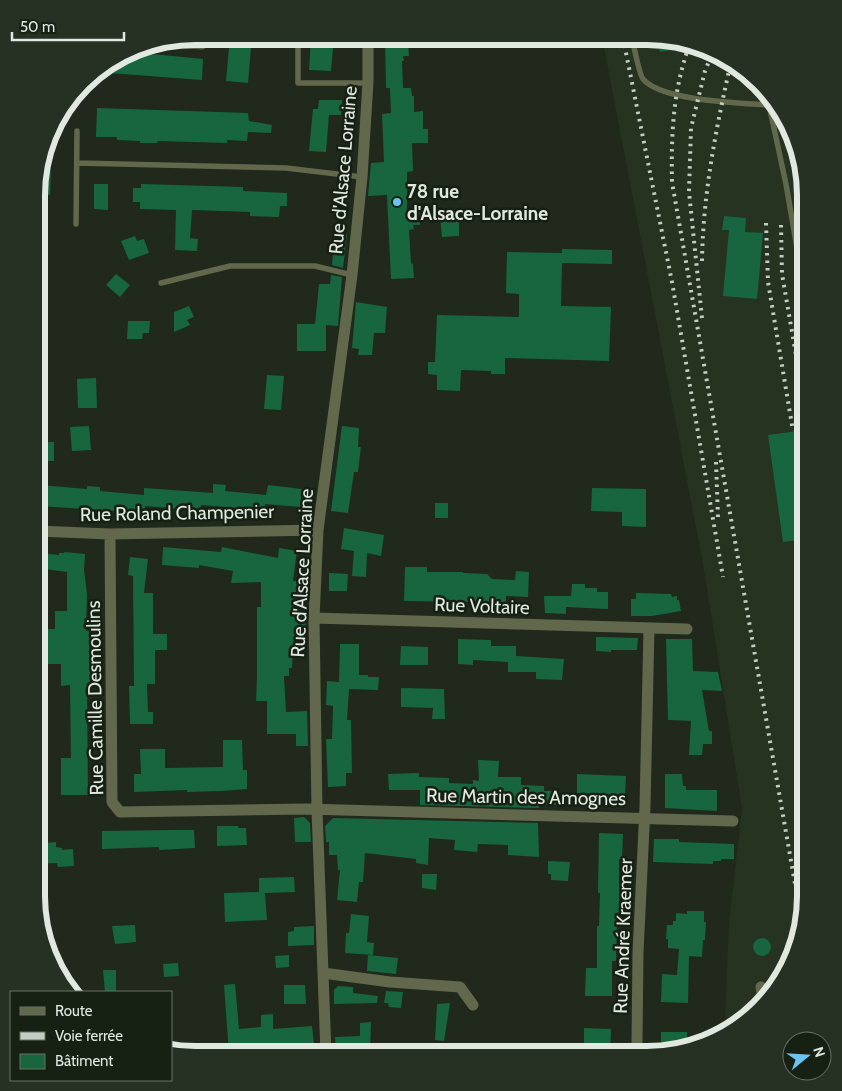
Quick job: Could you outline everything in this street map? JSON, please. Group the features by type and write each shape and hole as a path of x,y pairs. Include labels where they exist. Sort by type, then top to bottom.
{"street":[{"name":"Rue d'Alsace Lorraine","path":"326,1046 317,810 314,618 318,530 352,275 362,177 368,83 368,45"},
{"name":"Rue Roland Champenier","path":"45,530 110,534 318,530"},
{"name":"Rue Camille Desmoulins","path":"110,534 112,802 120,812 317,810"},
{"name":"Rue Voltaire","path":"314,618 687,629"},
{"path":"644,818 649,628"},
{"name":"Rue Martin des Amognes","path":"317,810 733,821"},
{"name":"Rue André Kraemer","path":"636,1046 638,952 644,818"},
{"path":"323,973 390,982 460,987 473,1005"}],"lane":[{"path":"634,45 642,78 659,91 722,103 767,105"},
{"path":"298,47 298,83 368,83"},
{"path":"770,109 786,184 797,248"},
{"path":"76,224 77,131"},
{"path":"77,163 286,168 362,177"},
{"path":"161,283 230,266 315,266 352,275"}],"shaded area":[{"path":"604,45 666,46 704,56 730,70 760,96 772,112 789,147 796,176 797,905 789,944 772,979 746,1009 728,1022 725,1016 729,923 742,808 703,564"}],"building":[{"path":"229,45 251,45 248,83 226,81"},
{"path":"311,45 333,45 331,71 309,70"},
{"path":"385,45 408,45 409,56 403,56 404,61 402,61 403,88 411,88 412,96 414,96 414,112 423,111 423,129 428,129 428,143 412,143 413,171 407,172 407,213 420,212 420,225 413,225 414,229 409,230 414,278 391,279 387,195 368,196 371,163 384,162 382,114 391,113 390,88 386,88"},
{"path":"659,46 676,48 676,49 660,52"},
{"path":"146,53 203,59 202,80 108,73 120,65"},
{"path":"319,100 342,100 341,115 329,115 326,152 309,151 313,109 318,109"},
{"path":"97,108 248,113 249,121 272,125 271,133 248,132 247,141 227,140 227,143 158,141 157,143 140,143 140,141 117,140 117,137 96,137"},
{"path":"52,152 50,195 45,195 46,176"},
{"path":"94,184 108,184 108,210 94,209"},
{"path":"141,184 243,187 243,191 287,193 287,206 280,206 279,217 250,216 250,212 192,210 190,238 198,239 197,251 175,250 176,210 140,209 140,202 133,202 133,188 141,188"},
{"path":"459,215 459,236 442,237 440,217"},
{"path":"724,216 746,218 745,232 763,233 757,299 723,296 729,230 722,230"},
{"path":"335,233 347,234 343,268 332,265"},
{"path":"135,236 137,241 144,239 149,253 129,260 121,241"},
{"path":"562,249 612,250 612,264 562,263 561,306 611,307 609,361 505,358 505,374 491,374 491,371 461,370 460,391 437,390 437,375 428,374 428,362 435,362 437,315 519,317 519,294 506,293 507,252 562,253"},
{"path":"116,274 130,285 120,297 106,285"},
{"path":"331,275 342,277 338,326 326,325 326,351 297,351 297,324 315,324 319,284 330,284"},
{"path":"356,302 387,307 385,333 374,333 372,355 358,355 359,349 352,348"},
{"path":"189,306 194,317 187,320 190,325 174,332 174,312"},
{"path":"128,321 150,321 149,333 143,333 142,339 127,339"},
{"path":"267,375 284,376 281,410 264,409"},
{"path":"96,378 97,408 78,408 77,379"},
{"path":"89,426 91,450 72,451 70,427"},
{"path":"342,426 359,428 358,447 361,447 358,472 354,472 348,513 331,511"},
{"path":"797,431 797,540 783,542 768,435"},
{"path":"45,442 54,442 54,461 45,461"},
{"path":"213,484 226,485 225,491 266,495 268,485 302,489 300,507 265,504 265,510 201,505 201,511 145,506 145,513 45,506 45,485 87,489 87,486 100,487 100,491 144,495 144,488 213,493"},
{"path":"592,488 646,489 646,527 622,526 622,512 591,511"},
{"path":"435,503 448,503 448,518 435,518"},
{"path":"344,528 384,535 381,556 367,553 366,577 352,576 354,551 341,549"},
{"path":"163,547 221,552 222,547 278,558 279,548 297,551 293,581 305,581 306,648 293,648 292,668 289,668 289,676 284,676 286,712 307,711 308,746 296,746 296,734 267,734 267,701 256,701 257,607 261,607 261,582 231,583 233,571 199,565 199,568 162,565"},
{"path":"59,553 85,554 86,631 89,631 90,665 90,683 87,683 88,795 61,795 61,758 71,758 70,685 61,686 61,664 47,664 45,629 55,629 55,611 67,611 67,572 45,569 45,554 59,555"},
{"path":"130,557 148,559 144,593 153,593 153,634 167,634 167,650 155,650 155,684 147,684 148,712 153,712 153,724 130,724 129,686 134,686 133,576 128,575"},
{"path":"405,567 427,567 427,572 487,574 492,579 515,580 516,571 529,572 528,597 506,596 506,604 404,601"},
{"path":"329,573 348,574 347,591 329,591"},
{"path":"572,584 585,584 585,588 597,588 597,592 608,592 608,609 566,607 566,614 545,613 544,596 571,596"},
{"path":"636,593 671,594 672,597 677,596 681,611 652,616 631,616 631,599 636,599"},
{"path":"596,637 638,638 637,650 596,651"},
{"path":"458,639 491,640 491,646 516,646 516,656 564,659 562,680 536,679 536,672 508,672 508,662 473,660 473,665 458,664"},
{"path":"666,639 692,639 693,671 718,672 722,691 702,690 709,731 712,731 712,744 703,744 702,755 689,755 691,721 668,720"},
{"path":"340,644 359,644 359,675 379,677 378,690 349,689 347,720 351,720 352,773 346,773 346,786 328,787 326,739 332,739 333,706 326,705 327,681 339,682"},
{"path":"401,646 428,647 428,665 400,665"},
{"path":"401,688 444,689 445,719 432,719 433,708 401,707"},
{"path":"223,740 242,740 243,770 247,770 247,789 134,792 134,774 141,774 140,749 165,749 165,768 223,767"},
{"path":"478,760 499,761 498,777 521,777 521,785 544,786 544,791 556,791 556,805 539,805 539,808 420,805 420,790 389,790 388,774 419,773 419,777 449,778 449,783 473,784 473,780 479,781"},
{"path":"577,774 626,776 625,795 577,793"},
{"path":"665,774 682,774 683,786 686,786 686,790 717,790 717,811 665,808"},
{"path":"304,817 310,823 311,842 295,842 294,818"},
{"path":"333,818 538,823 539,857 508,855 508,845 478,844 477,852 454,850 455,840 429,838 428,865 416,863 416,859 365,853 363,882 359,882 357,902 337,900 340,870 338,870 337,855 329,855 329,842 326,842 325,826"},
{"path":"217,826 246,828 247,845 217,846"},
{"path":"194,830 195,848 159,850 159,847 102,849 102,831"},
{"path":"599,833 623,834 622,859 619,859 619,918 617,918 616,961 612,961 612,996 585,996 586,968 597,968 597,926 599,926 600,893 598,893"},
{"path":"654,839 679,839 679,842 734,844 734,859 721,859 721,861 713,861 713,864 653,862"},
{"path":"56,842 56,847 62,848 62,850 73,849 74,866 58,867 57,863 45,864 45,843"},
{"path":"548,861 570,862 568,881 551,880 551,874 548,874"},
{"path":"422,874 437,874 436,890 422,888"},
{"path":"294,877 295,892 265,893 267,920 225,922 224,893 259,892 259,878"},
{"path":"687,911 704,911 704,922 706,922 702,957 689,956 688,1003 661,1002 662,974 677,975 679,949 668,948 668,939 666,939 667,925 673,925 673,921 676,921 676,913 687,914"},
{"path":"351,914 369,916 367,942 374,943 373,955 345,953 346,933 349,933"},
{"path":"135,925 136,942 115,944 112,926"},
{"path":"314,926 314,945 288,946 288,932 294,931 294,927"},
{"path":"762,938 768,941 771,947 768,953 762,956 756,953 753,947 756,941"},
{"path":"289,955 289,967 276,968 275,956"},
{"path":"368,955 398,958 396,974 367,971"},
{"path":"178,963 179,976 164,977 163,964"},
{"path":"103,970 116,970 116,991 105,991"},
{"path":"235,984 239,1029 261,1027 261,1015 273,1014 273,1029 312,1026 314,1046 228,1046 224,985"},
{"path":"284,985 305,985 306,1004 284,1004"},
{"path":"338,986 353,987 353,993 378,996 377,1003 334,1004 334,990"},
{"path":"386,991 403,992 401,1008 389,1007 388,1003 384,1003"},
{"path":"450,1003 444,1041 435,1040 437,1004"},
{"path":"371,1022 370,1046 336,1046 335,1037 360,1036 360,1023"},
{"path":"584,1028 611,1029 610,1046 584,1046"},
{"path":"661,1032 687,1032 687,1041 661,1045"}],"railway":[{"path":"624,45 672,282 723,577"},
{"path":"688,51 676,96 672,147 672,182 797,895"},
{"path":"702,318 689,192 691,128 705,71 710,59"},
{"path":"702,261 711,161 729,70"},
{"path":"766,223 768,282 793,431"},
{"path":"781,225 782,274 797,361"},
{"path":"716,462 718,517"}],"place":[{"name":"78 rue d'Alsace-Lorraine","path":"397,202"}]}
